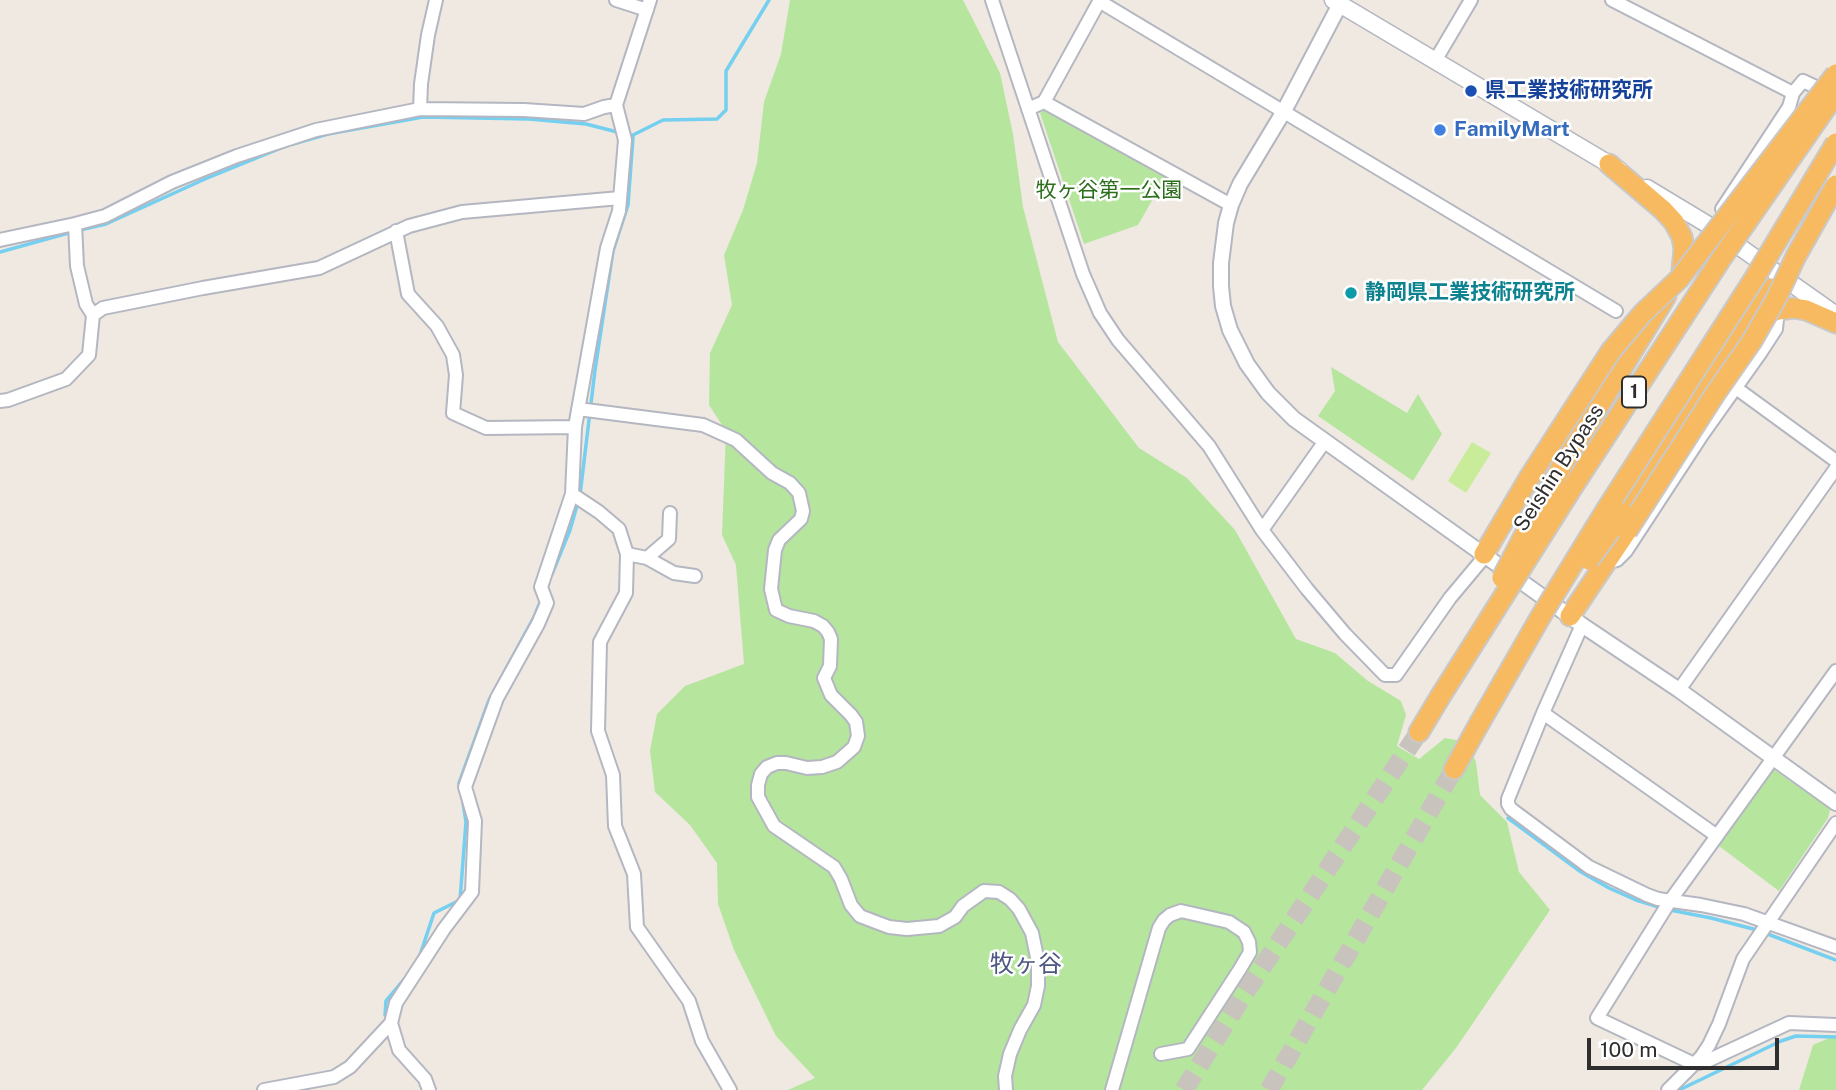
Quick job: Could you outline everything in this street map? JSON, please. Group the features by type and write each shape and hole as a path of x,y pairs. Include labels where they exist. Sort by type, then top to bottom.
{"highway":[{"name":"1","path":"1485,554 1528,478 1611,351 1643,313 1679,279 1836,74"},
{"name":"Seishin Bypass","path":"1419,732 1827,91"},
{"name":"1","path":"1454,769 1541,616 1836,143"},
{"path":"1609,164 1674,222 1682,237 1684,249 1682,270"},
{"name":"1","path":"1479,723 1517,670 1561,599 1625,522 1752,341 1836,185"},
{"name":"1","path":"1440,697 1561,468 1710,226"},
{"name":"1","path":"1576,621 1625,522 1691,408 1782,275"},
{"path":"1750,323 1764,314 1778,310 1807,310 1836,323"}],"main road":[{"path":"1336,2 1710,226 1836,315"}],"street":[{"path":"420,109 428,35 436,0"},
{"path":"264,1090 334,1077 350,1067 391,1023 396,1003 444,929 472,892 475,821 465,787 497,698 547,603 541,587 572,494 575,427 581,409 607,248 619,211 625,139 617,105 648,5 616,0"},
{"path":"992,0 1083,274 1100,313 1118,340 1209,446 1262,530 1345,634 1385,675 1396,675 1450,598 1485,554"},
{"path":"1028,109 1044,102 1100,0 1616,311"},
{"path":"1435,61 1471,0"},
{"path":"1612,0 1793,93"},
{"path":"1336,2 1284,111 1240,184 1226,223 1221,286 1223,306 1230,330 1247,364 1268,393 1294,419 1836,803"},
{"path":"1710,226 1789,107 1793,93 1804,81 1827,91"},
{"path":"1044,102 1231,205"},
{"path":"0,240 105,216 172,182 237,156 316,130 420,109 524,110 584,114 617,105"},
{"path":"93,315 103,308 319,268 396,231 462,212 620,198"},
{"path":"1782,275 1836,206"},
{"path":"0,401 66,379 89,355 93,315 86,304 77,266 75,224"},
{"path":"396,231 408,294 437,327 453,355 456,375 453,413 485,428 575,427"},
{"path":"1606,563 1617,559 1626,551 1776,329 1778,310"},
{"path":"1736,388 1836,461"},
{"path":"581,409 703,425 736,440 799,493 803,511 801,519 779,540 775,550 771,589 776,610 789,616 814,621 828,632 831,639 830,666 824,678 831,695 856,722 858,736 847,755 822,768 807,768 786,762 767,767 761,774 758,797 774,826 834,867 851,905 860,916 889,927 908,929 939,926 955,917 963,906 984,891 999,892 1019,909 1032,933 1038,961 1038,986 1034,1005 1010,1054 1005,1076 1006,1090"},
{"path":"1262,530 1325,441"},
{"path":"1679,690 1836,468"},
{"path":"572,494 619,529 627,554 626,593 600,642 598,732 614,775 615,827 634,874 637,927 689,1001 702,1041 730,1090"},
{"path":"647,558 669,539 670,513"},
{"path":"627,554 647,558 674,573 695,576"},
{"path":"1576,621 1508,799 1511,809 1589,867 1647,895 1725,909 1836,947"},
{"path":"1836,671 1670,901 1597,1018 1693,1064 1707,1061 1789,1023 1836,1025"},
{"path":"1543,713 1717,836"},
{"path":"1668,1090 1701,1057 1719,1024 1744,959 1836,823"},
{"path":"1112,1090 1164,920 1181,911 1229,922 1244,932 1250,952 1188,1049 1161,1054"},
{"path":"391,1023 399,1050 425,1079 429,1090"}],"green space":[{"path":"790,0 963,0 1000,73 1013,134 1023,207 1058,342 1139,448 1187,478 1235,530 1296,639 1335,653 1368,681 1401,701 1406,715 1397,746 1419,759 1445,738 1467,742 1476,762 1480,795 1507,822 1519,872 1550,910 1456,1048 1422,1090 788,1090 815,1078 776,1036 734,950 718,904 717,863 690,825 655,792 650,751 657,714 685,686 744,664 736,565 722,535 726,431 709,405 710,353 732,305 724,255 743,210 757,163 764,102 781,54"},
{"name":"牧ヶ谷第一公園","path":"1046,108 1166,176 1138,225 1084,244 1040,113"},
{"path":"1331,367 1407,413 1418,394 1442,434 1413,481 1318,416 1335,391"},
{"path":"1472,442 1491,453 1466,493 1448,481"},
{"path":"1773,769 1830,810 1828,818 1779,891 1719,846"},
{"path":"1836,1035 1836,1090 1799,1090 1813,1045"}],"waterway":[{"path":"631,136 663,120 717,119 726,110 726,71 769,0"},
{"path":"293,144 328,134 423,117 529,119 586,124 621,133"},
{"path":"580,495 613,251 628,205 633,137"},
{"path":"80,230 106,224 286,146"},
{"path":"0,252 72,232"},
{"path":"552,574 578,502"},
{"path":"460,788 459,783 489,700 541,600"},
{"path":"420,955 434,913 460,900 466,822 462,796"},
{"path":"1508,818 1581,872 1609,888 1662,908"},
{"path":"1670,910 1757,930"},
{"path":"1765,933 1836,960"},
{"path":"385,1015 386,1001 407,976"},
{"path":"1679,1090 1781,1041 1796,1036 1836,1037"}],"tunnel":[{"path":"1184,1090 1241,999 1419,732"},
{"path":"1269,1090 1454,769"}],"place":[{"name":"県工業技術研究所","path":"1471,91"},
{"name":"FamilyMart","path":"1440,130"},
{"name":"静岡県工業技術研究所","path":"1351,293"}],"district":[{"name":"牧ヶ谷","path":"1026,965"}]}
